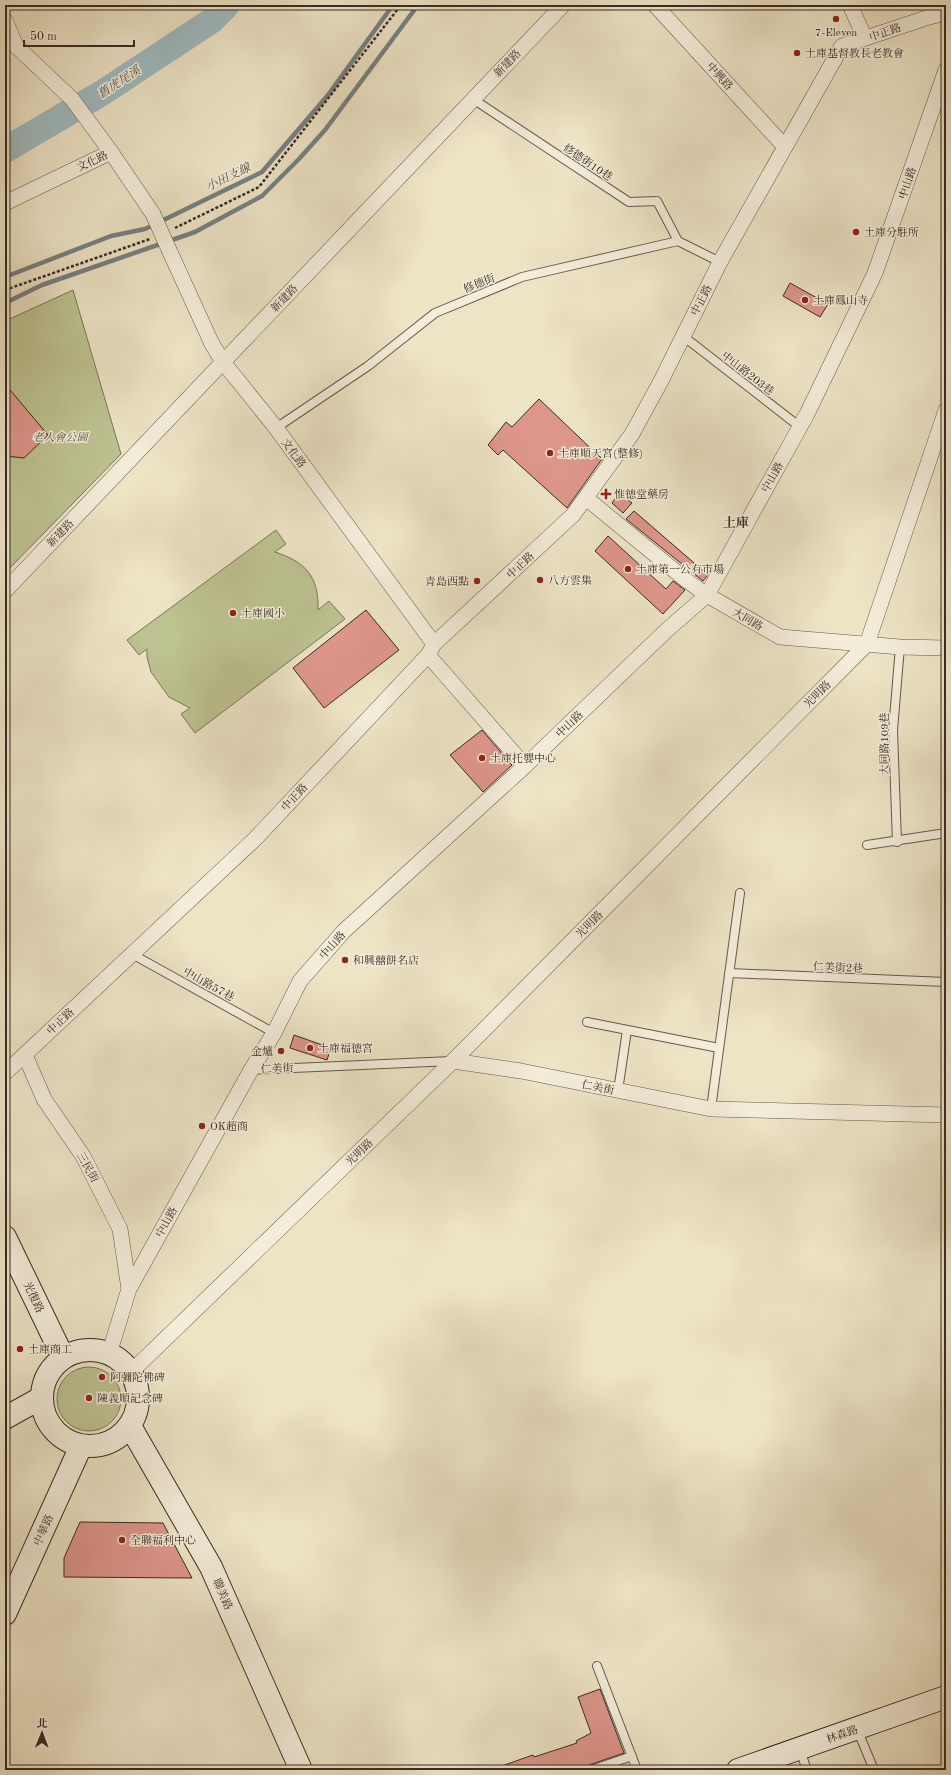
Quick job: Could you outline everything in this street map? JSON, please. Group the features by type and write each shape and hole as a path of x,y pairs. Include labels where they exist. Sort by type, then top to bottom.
{"street":[{"name":"新建路","path":"5,591 563,5"},
{"name":"中興路","path":"655,5 785,146"},
{"path":"850,5 865,38"},
{"name":"中正路","path":"5,1073 255,839 431,649 567,520 586,498 632,434 661,381 720,262 842,46 929,17 946,13"},
{"path":"5,20 16,46 72,99 111,152"},
{"name":"中山路","path":"109,1354 129,1289 251,1070 276,1034 300,981 344,931 525,766 668,629 707,595 800,427 875,273 946,70"},
{"name":"文化路","path":"5,203 111,152 153,214 212,344 223,362 276,428 431,649 525,766"},
{"name":"光明路","path":"131,1372 453,1061 867,644 946,410"},
{"name":"大同路","path":"586,498 686,580 707,595 780,637 900,647 946,648"},
{"name":"三民街","path":"25,1055 44,1099 83,1156 120,1229 129,1289"},
{"name":"仁美街","path":"453,1061 521,1071 711,1109 946,1115"},
{"name":"光復路","path":"5,1237 63,1357"},
{"path":"94,1350 109,1354 121,1361 131,1372 137,1385 138,1399 136,1413 130,1426 120,1436 108,1443 95,1447 81,1446 65,1440 52,1429 44,1415 41,1398 43,1382 51,1368 63,1357 78,1351 94,1350"},
{"path":"5,1418 41,1398"},
{"name":"聯美路","path":"130,1426 212,1567 301,1770"},
{"name":"中華路","path":"5,1614 81,1446"},
{"name":"林森路","path":"738,1770 946,1697"}],"lane":[{"name":"修德街10巷","path":"473,99 629,202 657,201 678,241"},
{"path":"678,241 720,262"},
{"name":"修德街","path":"276,428 368,366 435,313 522,277 678,241"},
{"name":"中山路203巷","path":"683,336 800,427"},
{"name":"大同路109巷","path":"897,842 893,730 900,647"},
{"path":"867,845 897,842 946,833"},
{"path":"711,1109 740,893"},
{"name":"中山路57巷","path":"132,954 276,1034"},
{"name":"仁美街2巷","path":"729,973 946,982"},
{"path":"587,1022 719,1048"},
{"path":"618,1090 627,1030"},
{"name":"仁美街","path":"251,1070 453,1061"},
{"path":"597,1666 637,1770"},
{"path":"856,1729 874,1770"},
{"path":"799,1748 807,1770"},
{"path":"592,1770 632,1756"}],"path":[{"path":"5,290 162,235 259,187 401,5"}],"green space":[{"name":"老人會公園","path":"73,290 121,454 5,573 5,321"},
{"path":"276,530 286,544 275,552 295,561 308,572 316,588 318,610 329,601 345,619 195,733 181,714 190,708 169,697 151,672 147,657 147,649 139,655 127,640"},
{"path":"89,1367 107,1373 115,1381 121,1399 115,1417 107,1425 89,1431 71,1425 63,1417 57,1399 63,1381 71,1373"}],"building":[{"name":"土庫鳳山寺","path":"790,283 828,304 820,317 783,296"},
{"path":"5,384 48,435 24,458 5,456"},
{"name":"土庫順天宮(整修)","path":"539,399 602,459 567,508 503,450 498,455 488,445 506,422 512,427"},
{"path":"619,493 632,503 623,513 612,503"},
{"path":"634,511 708,575 703,581 626,519"},
{"name":"土庫第一公有市場","path":"608,536 666,589 673,581 685,590 663,614 595,551"},
{"path":"366,610 399,650 324,708 293,668"},
{"name":"土庫托嬰中心","path":"482,730 512,765 483,792 450,755"},
{"name":"土庫福德宮","path":"294,1035 331,1048 327,1060 290,1048"},
{"name":"全聯福利中心","path":"80,1522 163,1523 192,1578 64,1577 64,1558"},
{"path":"600,1689 624,1753 589,1765 584,1770 497,1770 496,1768 533,1755 534,1757 577,1743 576,1741 591,1733 578,1697"}],"waterway":[{"name":"舊虎尾溪","path":"5,150 102,93 211,21 227,5"},
{"name":"小田支線","path":"5,277 111,236 145,229 262,172 328,95 393,5"},
{"path":"5,303 42,285 195,232 262,196 299,159 325,130 418,5"}],"place":[{"name":"7-Eleven","path":"836,19"},
{"name":"土庫基督教長老教會","path":"797,53"},
{"name":"土庫分駐所","path":"856,232"},
{"name":"土庫鳳山寺","path":"805,300"},
{"name":"土庫順天宮(整修)","path":"550,453"},
{"name":"惟德堂藥房","path":"606,494"},
{"name":"土庫第一公有市場","path":"628,569"},
{"name":"八方雲集","path":"540,580"},
{"name":"青島西點","path":"477,581"},
{"name":"土庫國小","path":"233,613"},
{"name":"土庫托嬰中心","path":"482,758"},
{"name":"和興囍餅名店","path":"345,960"},
{"name":"土庫福德宮","path":"310,1048"},
{"name":"金爐","path":"281,1051"},
{"name":"OK超商","path":"202,1126"},
{"name":"土庫商工","path":"20,1349"},
{"name":"阿彌陀佛碑","path":"102,1377"},
{"name":"陳義順記念碑","path":"89,1398"},
{"name":"全聯福利中心","path":"122,1540"}],"district":[{"name":"土庫","path":"736,522"}]}
